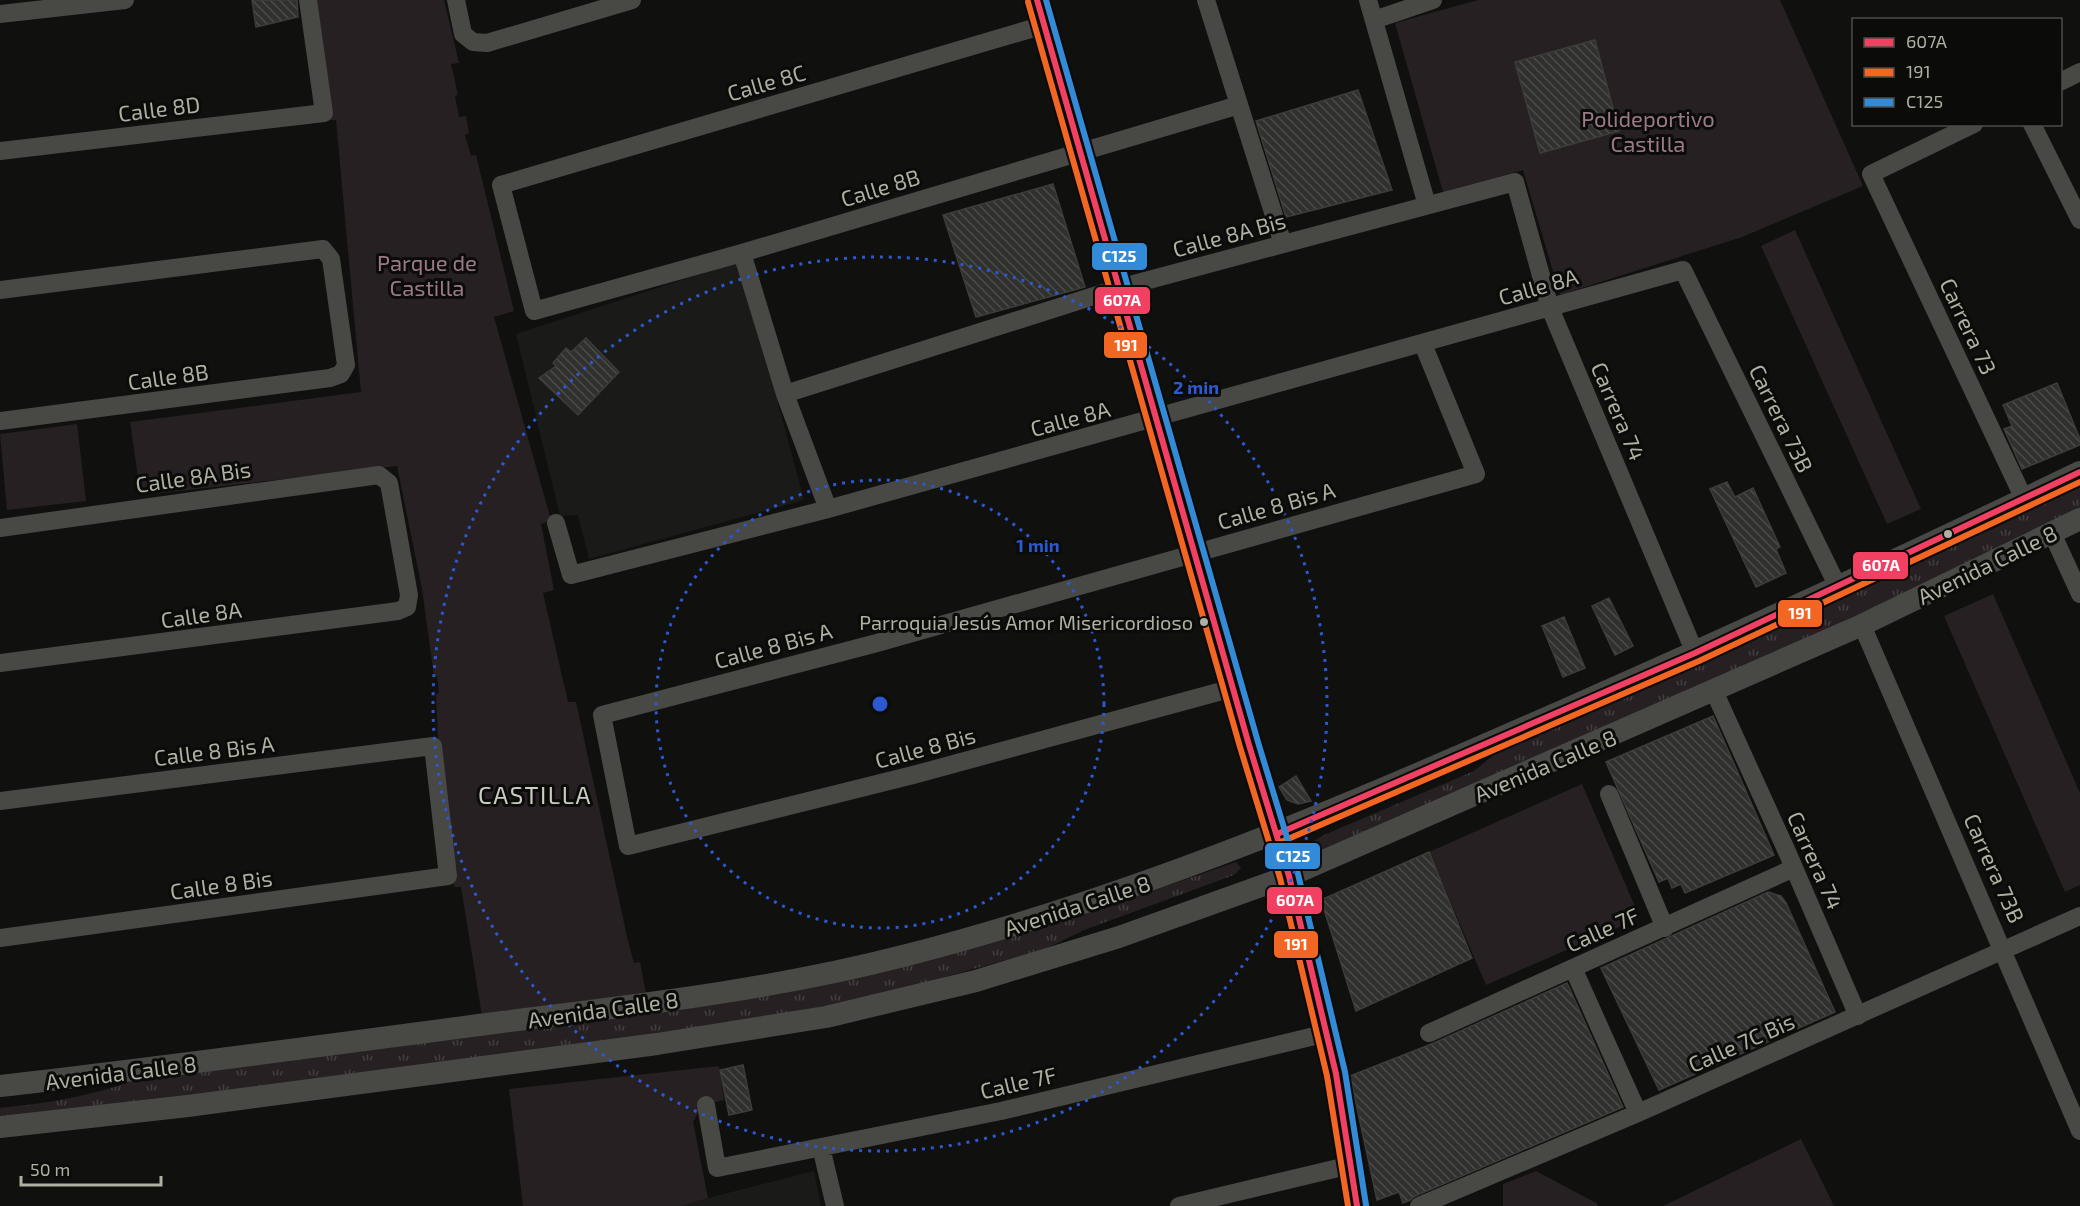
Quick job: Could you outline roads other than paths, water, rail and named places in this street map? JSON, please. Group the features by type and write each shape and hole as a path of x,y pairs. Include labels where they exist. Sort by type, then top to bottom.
{"street":[{"path":"0,14 124,0"},
{"name":"Calle 8D","path":"0,151 324,113 308,0"},
{"path":"456,0 463,34 473,42 487,43 632,0"},
{"path":"1037,0 1233,688 1289,876 1327,1032 1357,1206"},
{"path":"1206,0 1283,244"},
{"path":"1368,0 1427,205"},
{"path":"1374,20 1433,0"},
{"name":"Calle 8C","path":"534,311 501,185 1044,25"},
{"path":"2062,81 2080,72"},
{"name":"Calle 8B","path":"534,311 742,253 1239,105"},
{"name":"Carrera 73","path":"1970,126 1870,174 2024,499"},
{"path":"2033,126 2080,220"},
{"name":"Calle 8A Bis","path":"785,394 1119,288 1515,182"},
{"name":"Carrera 74","path":"1515,182 1550,308 1695,654"},
{"name":"Calle 8B","path":"0,290 323,249 331,259 346,365 341,374 318,380 0,421"},
{"path":"742,253 785,394 828,509"},
{"name":"Calle 8A","path":"556,523 571,575 828,509 1683,270"},
{"name":"Carrera 73B","path":"1683,270 1838,587"},
{"name":"Calle 8 Bis A","path":"628,846 602,715 877,643 1476,474 1423,344"},
{"name":"Avenida Calle 8","path":"0,1086 182,1065 748,989 836,972 1020,924 1175,873 1277,834 1695,654 2080,472"},
{"name":"Calle 8A Bis","path":"0,528 379,475 389,483 409,595 407,607"},
{"name":"Avenida Calle 8","path":"0,1127 188,1106 524,1062 826,1017 976,981 1119,937 1289,876 1862,625 2080,519"},
{"path":"2052,533 2080,594"},
{"name":"Calle 8A","path":"0,663 122,649 398,611 407,607"},
{"name":"Carrera 73B","path":"1862,625 2005,951 2080,1131"},
{"name":"Calle 8 Bis","path":"628,846 913,775 1233,688"},
{"name":"Carrera 74","path":"1714,691 1858,1016"},
{"name":"Calle 8 Bis A","path":"0,801 433,746 448,876"},
{"path":"1609,794 1665,928"},
{"name":"Calle 7F","path":"1429,1033 1794,868"},
{"name":"Calle 8 Bis","path":"0,938 448,876"},
{"name":"Calle 7C Bis","path":"1419,1206 1638,1113 2080,916"},
{"path":"1573,968 1638,1113"},
{"name":"Calle 7F","path":"705,1105 717,1168 1001,1111 1327,1032"},
{"path":"821,1147 835,1206"},
{"path":"1179,1206 1351,1165"}],"place":[{"name":"Parroquia Jesús Amor Misericordioso","path":"1204,622"}],"district":[{"name":"CASTILLA","path":"535,794"}],"park label":[{"name":"Polideportivo Castilla","path":"1648,130"},
{"name":"Parque de Castilla","path":"427,274"}]}
